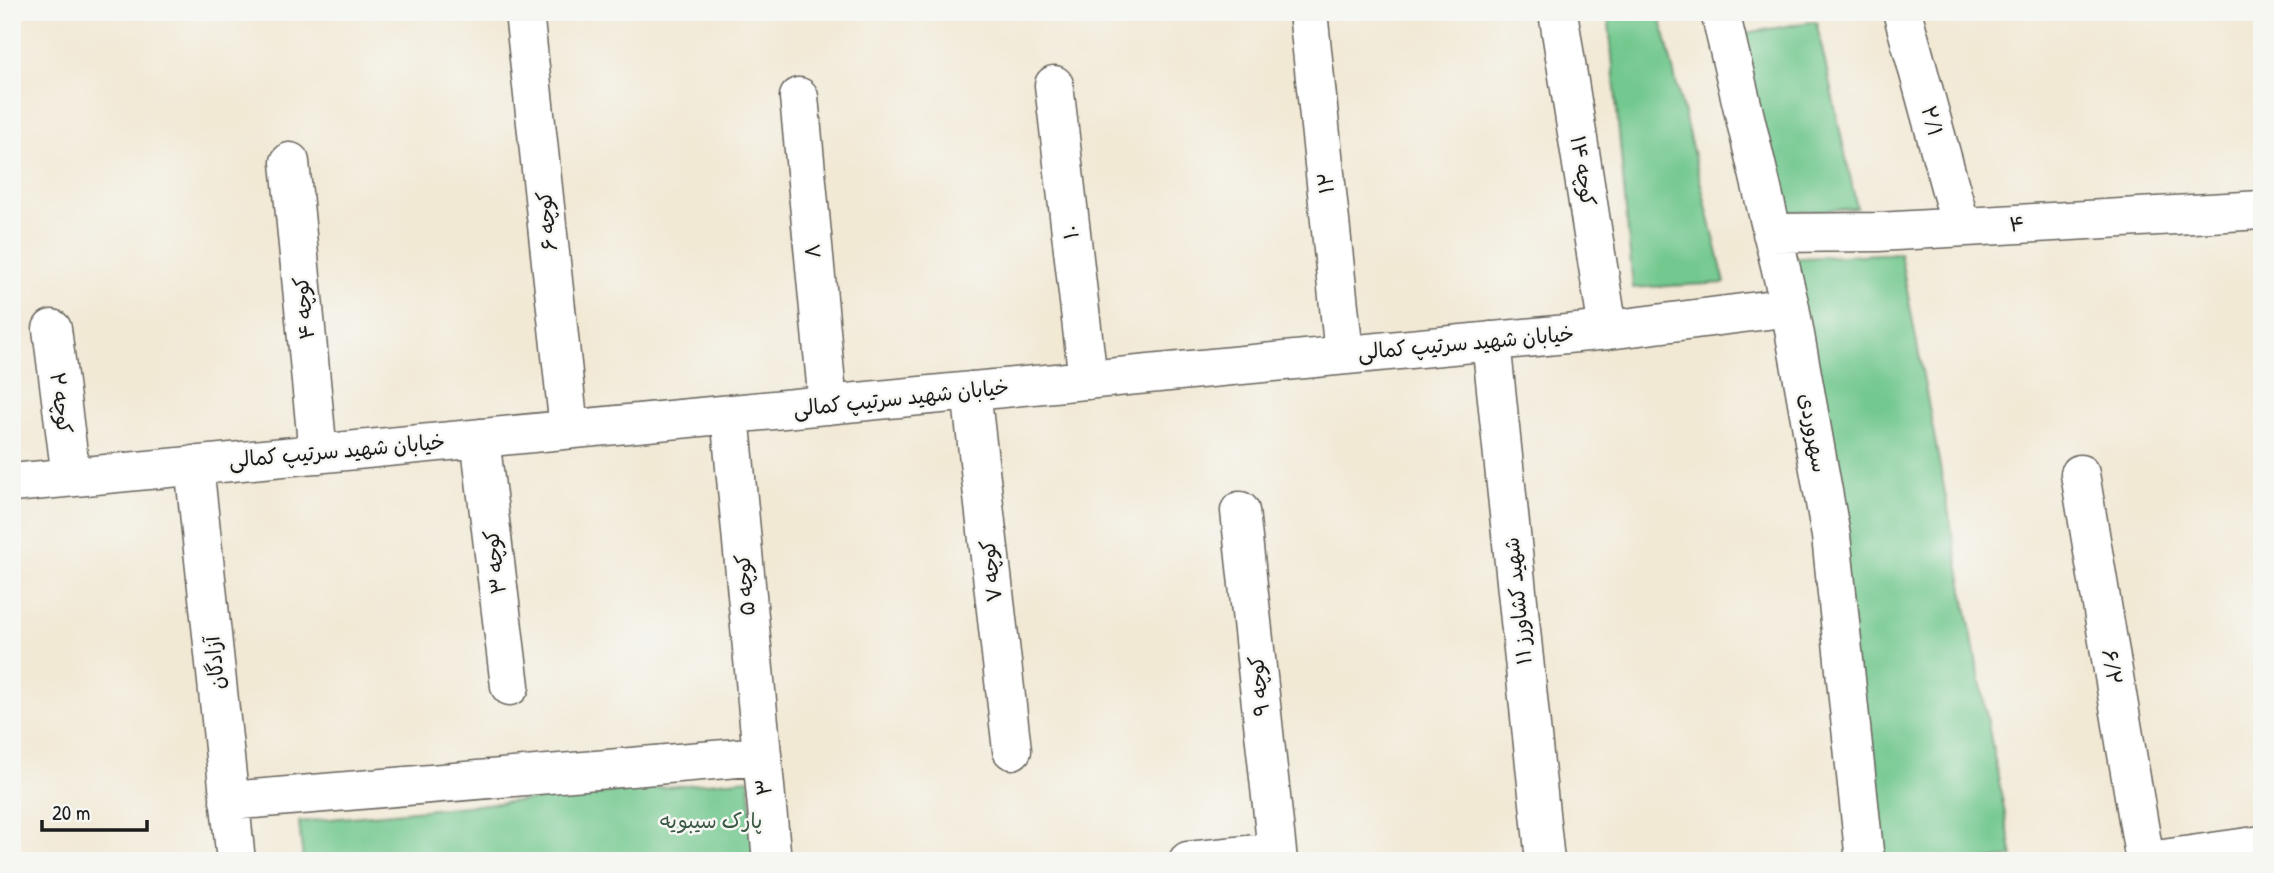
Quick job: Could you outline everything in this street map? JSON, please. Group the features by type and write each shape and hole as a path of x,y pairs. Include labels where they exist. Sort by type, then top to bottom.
{"street":[{"name":"کوچه ۶","path":"524,12 569,429"},
{"name":"۱۲","path":"1308,12 1344,354"},
{"name":"کوچه ۱۴","path":"1558,12 1608,330"},
{"name":"سهروردی","path":"1720,12 1790,307 1831,536 1865,861"},
{"name":"۲/۱","path":"1903,15 1961,227"},
{"name":"۱۰","path":"1054,85 1088,380"},
{"name":"۸","path":"799,97 828,405"},
{"name":"کوچه ۴","path":"290,162 318,454"},
{"name":"۴","path":"1772,233 1878,232 2262,210"},
{"name":"خیابان شهید سرتیپ کمالی","path":"12,483 1608,330 1790,307"},
{"name":"کوچه ۲","path":"52,329 71,478"},
{"name":"۱۱ شهید کشاورز","path":"1491,341 1545,861"},
{"name":"کوچه ۷","path":"971,391 1012,750"},
{"name":"کوچه ۵","path":"730,414 761,756"},
{"name":"کوچه ۳","path":"480,438 510,686"},
{"name":"آزادگان","path":"194,465 236,861"},
{"name":"۶/۲","path":"2080,474 2147,861"},
{"name":"کوچه ۹","path":"1240,511 1277,856"},
{"path":"229,801 761,756"},
{"name":"۳","path":"761,756 772,861"},
{"path":"2147,861 2262,845"},
{"path":"1188,861 1277,856"}],"green space":[{"path":"1608,12 1659,12 1725,283 1633,288"},
{"path":"1816,21 1857,208 1782,213 1735,35"},
{"path":"1900,253 2013,857 1983,861 1878,861 1782,259"},
{"name":"پارک سیبویه","path":"749,779 756,861 303,861 299,822"}]}
